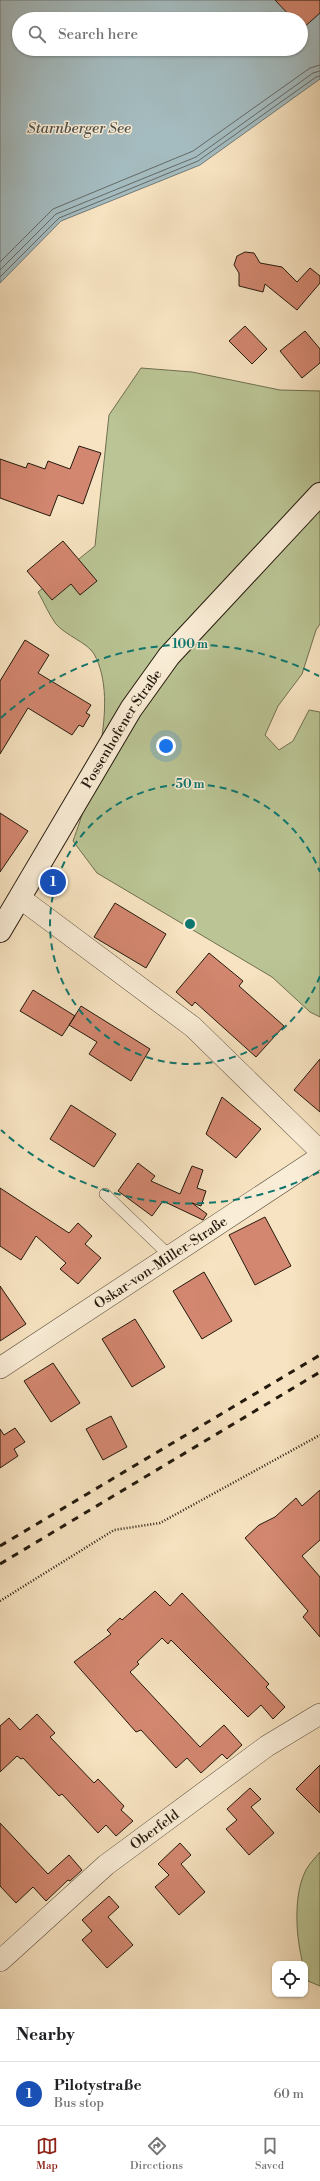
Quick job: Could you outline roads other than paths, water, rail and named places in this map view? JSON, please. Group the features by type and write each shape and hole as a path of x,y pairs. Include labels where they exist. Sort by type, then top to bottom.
{"main road":[{"name":"Possenhofener Straße","path":"0,931 131,709 169,656 320,494"}],"street":[{"path":"20,898 193,1027 320,1151"},
{"name":"Oskar-von-Miller-Straße","path":"0,1368 320,1157"},
{"name":"Oberfeld","path":"0,1960 106,1865 267,1746 320,1714"}],"lane":[{"path":"105,1194 170,1256"}],"water":[{"name":"Starnberger See","path":"0,0 320,0 320,79 200,165 61,221 0,283"}],"railway":[{"path":"0,1546 320,1355"},
{"path":"0,1564 320,1372"}],"place":[{"name":"Pilotystraße","path":"53,882"}]}
